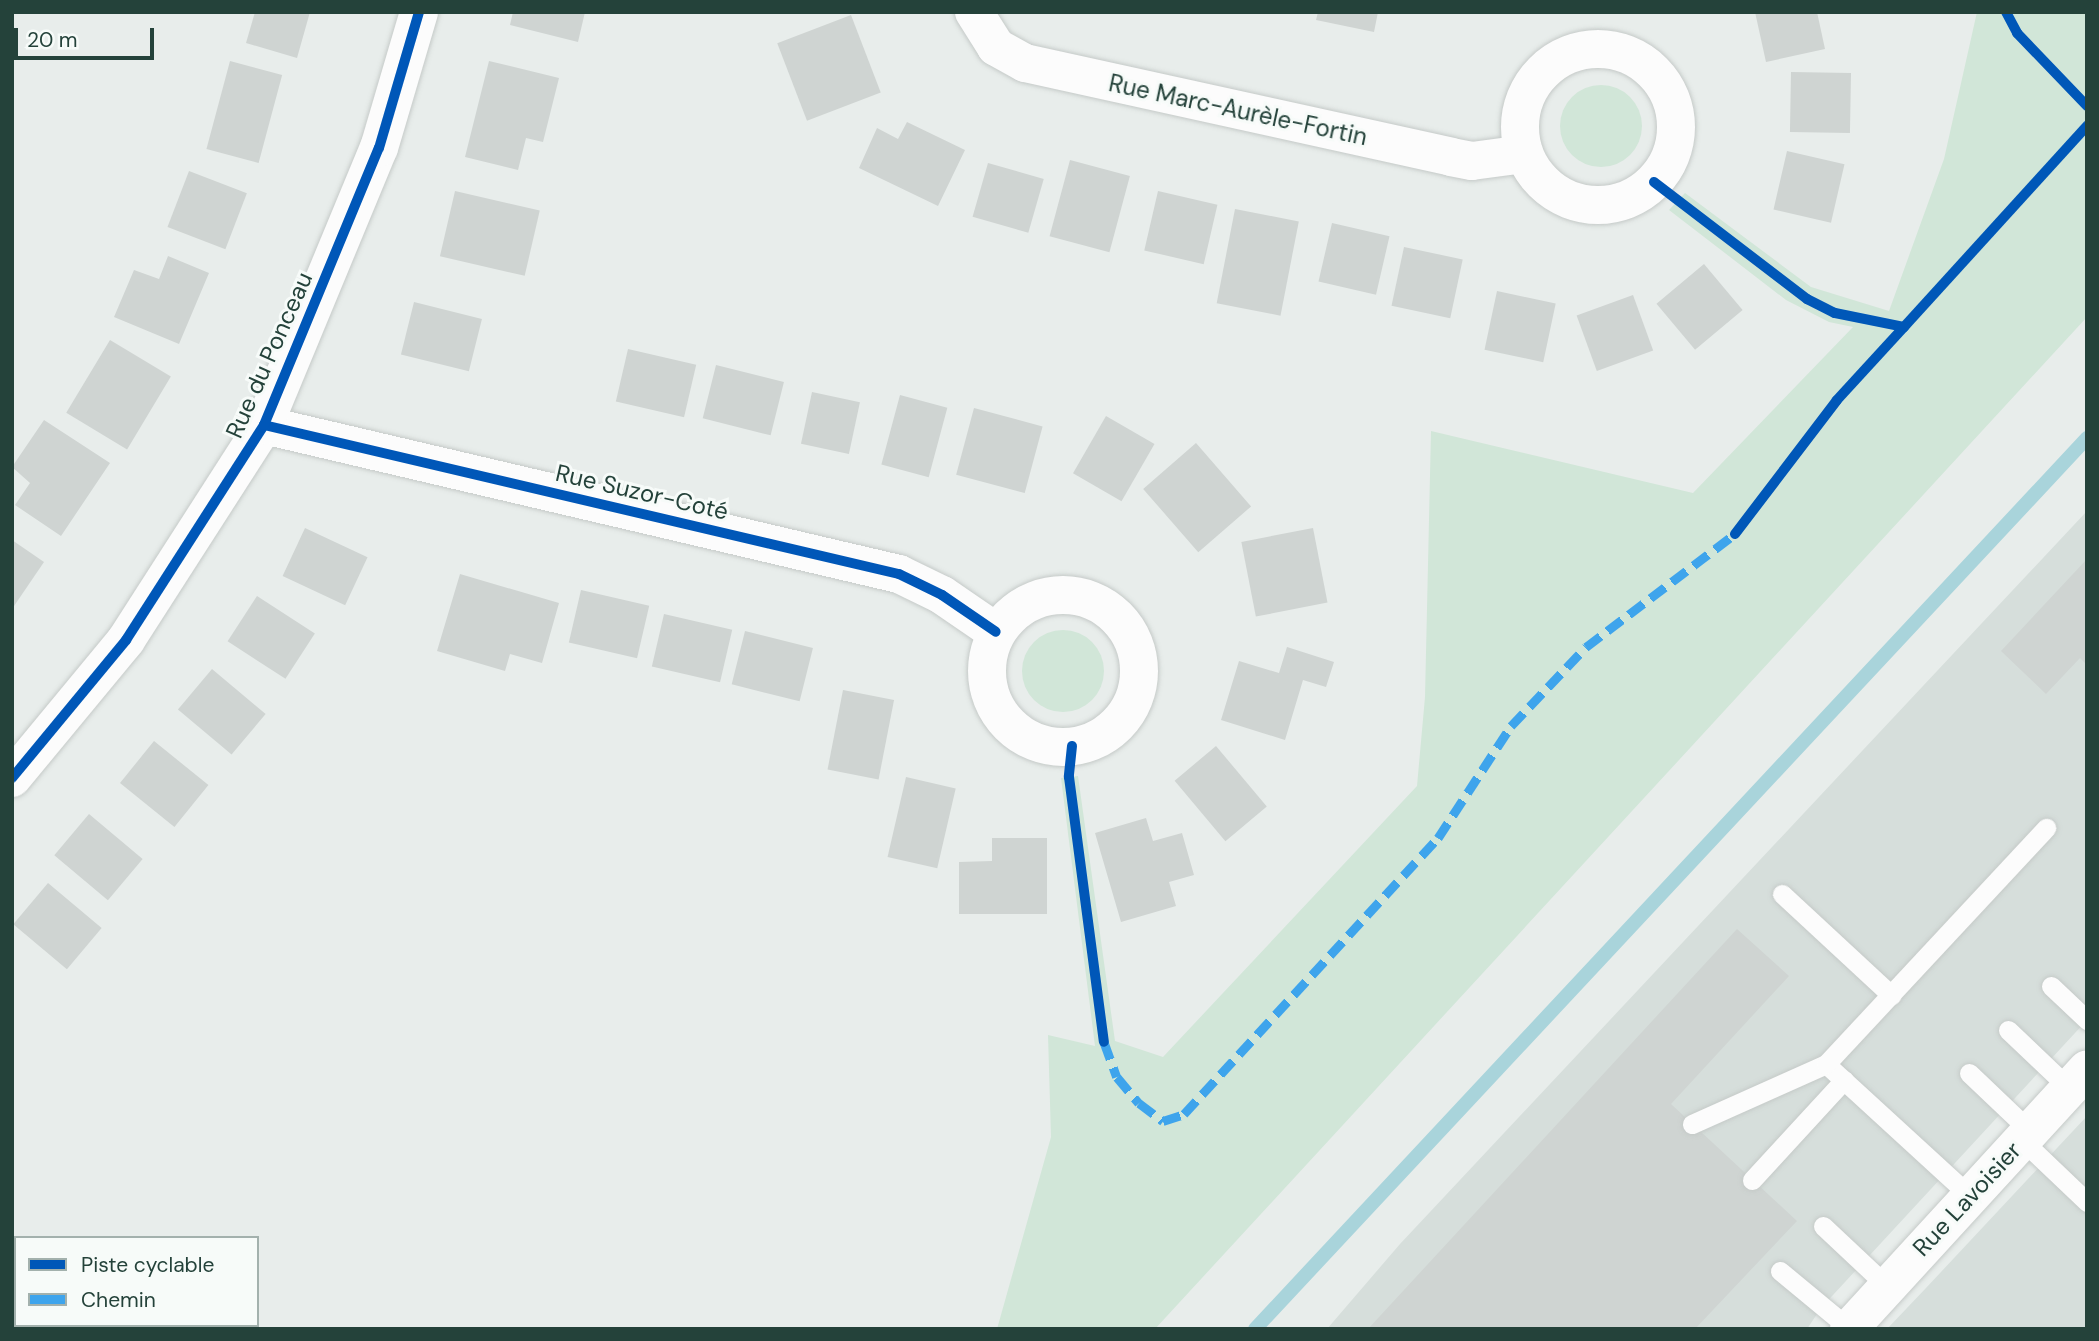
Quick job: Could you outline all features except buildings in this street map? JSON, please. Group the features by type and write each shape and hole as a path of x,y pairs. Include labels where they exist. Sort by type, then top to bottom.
{"street":[{"name":"Rue du Ponceau","path":"12,778 126,640 264,425 379,148 419,12"},
{"name":"Rue Marc-Aurèle-Fortin","path":"974,12 996,47 1025,63 1461,159 1524,154"},
{"path":"1602,49 1626,54 1648,67 1665,86 1675,110 1676,136 1669,161 1654,182 1630,199 1581,203 1557,194 1538,177 1524,154 1522,116 1535,80 1553,63 1576,52 1602,49"},
{"name":"Rue Suzor-Coté","path":"264,425 899,574 942,595 996,632"},
{"name":"Rue Lavoisier","path":"1849,1328 2078,1079"}],"lane":[{"path":"1692,1124 1826,1064 2046,828"},
{"path":"1783,894 1891,995"},
{"path":"2051,986 2087,1020"},
{"path":"2008,1030 2078,1079"},
{"path":"1826,1064 1970,1196"},
{"path":"1969,1073 2087,1202"},
{"path":"1752,1180 1844,1080"},
{"path":"1823,1226 1887,1286"},
{"path":"1780,1271 1849,1328"}],"shaded area":[{"path":"2087,511 2087,1020 1821,1308 1807,1329 1327,1329 1400,1244"},
{"path":"2087,1116 2087,1329 1887,1329 1926,1288"}],"green space":[{"path":"1977,12 2087,12 2087,317 1155,1329 997,1329 1051,1137 1048,1035 1095,1046 1061,778 1078,776 1115,1041 1163,1057 1417,786 1425,697 1431,431 1693,493 1853,327 1829,322 1786,300 1669,210 1685,193 1811,287 1889,311 1944,159"},
{"path":"1601,85 1617,88 1630,97 1639,110 1642,126 1639,142 1630,155 1617,164 1601,167 1585,164 1572,155 1563,142 1560,126 1563,110 1572,97 1585,88"},
{"path":"1063,630 1079,634 1092,642 1100,655 1104,671 1100,687 1092,700 1079,708 1063,712 1047,708 1034,700 1026,687 1022,671 1026,655 1034,642 1047,634"}],"waterway":[{"path":"1255,1329 2087,438"}],"marked path":[{"path":"1104,1042 1117,1077 1139,1103 1163,1121 1184,1114 1438,838 1511,726 1586,647 1735,534"}],"cycle path":[{"path":"12,778 126,640 264,425 379,148 419,12"},
{"path":"2006,12 2017,33 2087,106"},
{"path":"1654,182 1807,299 1835,313 1904,327 2087,126"},
{"path":"1735,534 1837,400 1904,327"},
{"path":"264,425 899,574 942,595 996,632"},
{"path":"1072,746 1069,777 1104,1042"}]}
